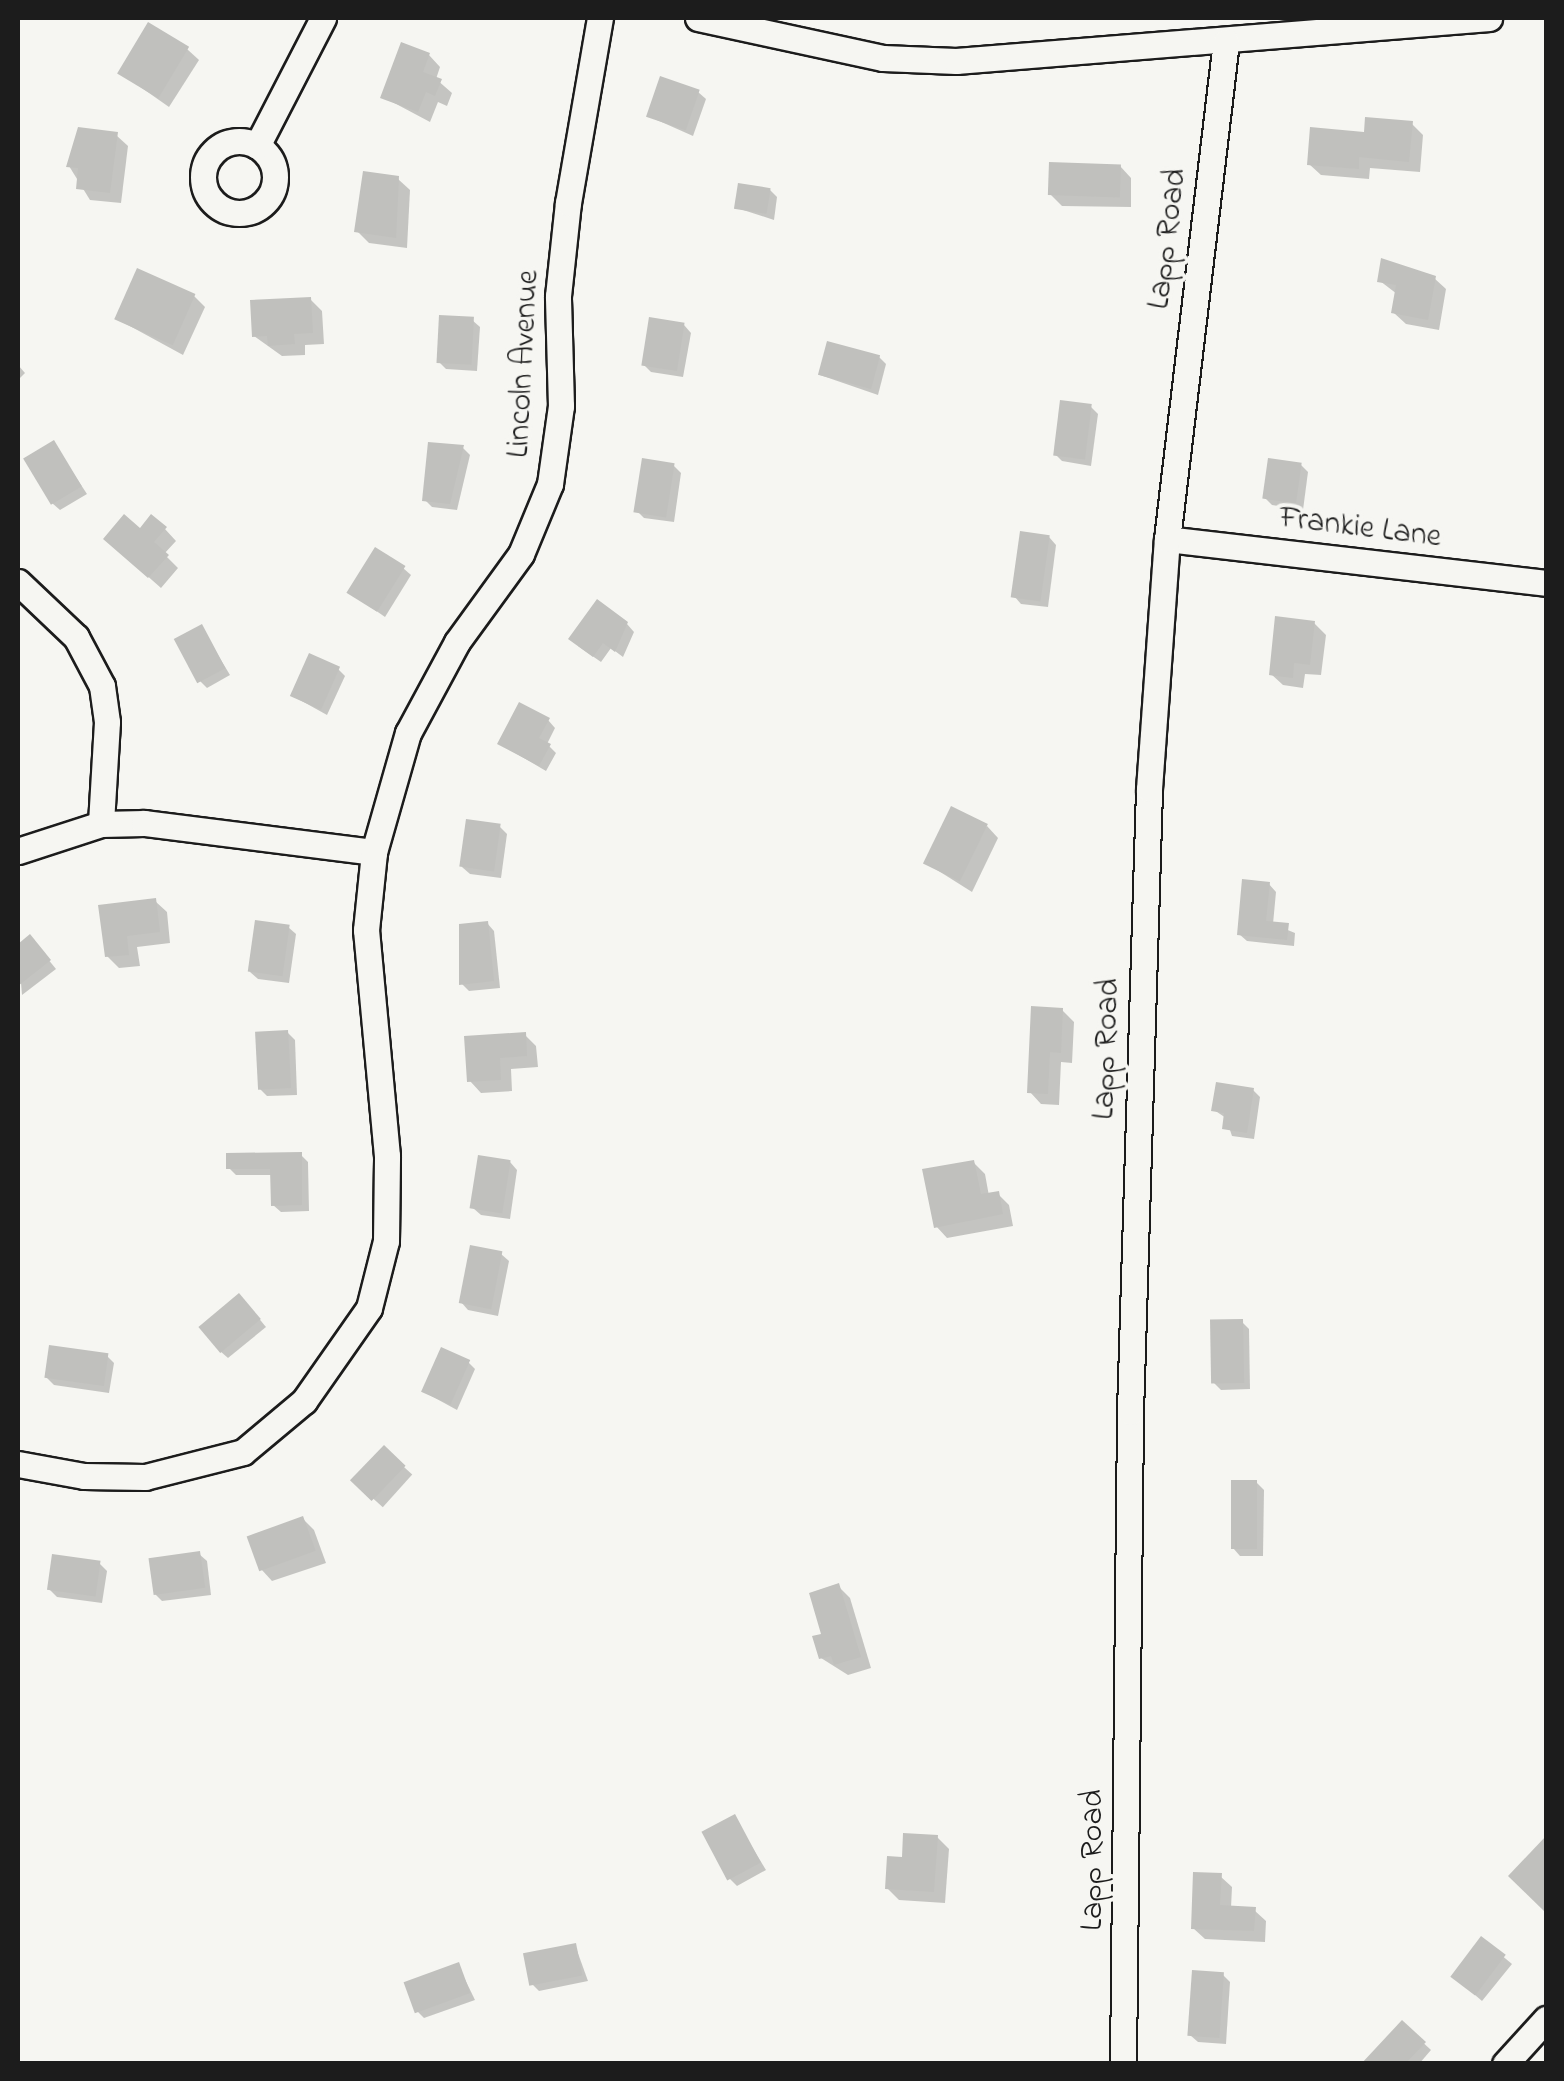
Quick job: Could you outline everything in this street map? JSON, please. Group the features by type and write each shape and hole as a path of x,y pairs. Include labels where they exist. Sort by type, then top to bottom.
{"street":[{"path":"257,146 323,18"},
{"name":"Lincoln Avenue","path":"18,1464 84,1476 145,1477 243,1452 304,1402 354,1335 369,1308 386,1241 387,1156 366,930 374,852 408,733 458,642 522,554 550,484 561,406 558,296 568,203 600,18"},
{"path":"698,18 781,40 901,58 956,61 1489,18"},
{"name":"Lapp Road","path":"1123,2064 1117,1930 1149,789 1167,539 1226,41"},
{"name":"Frankie Lane","path":"1167,539 1546,584"},
{"path":"18,582 76,637 102,686 107,722 101,824"},
{"path":"18,851 101,824 144,823 374,852"},
{"path":"1506,2064 1546,2018"}],"building":[{"path":"148,22 189,47 158,98 117,73"},
{"path":"401,42 430,53 423,72 442,79 435,96 426,92 418,112 380,98"},
{"path":"660,76 700,90 686,130 646,117"},
{"path":"1365,117 1413,121 1409,162 1359,157 1359,169 1307,165 1310,127 1364,132"},
{"path":"78,127 118,132 110,193 76,189 78,168 66,167"},
{"path":"1049,162 1121,165 1120,197 1048,195"},
{"path":"363,171 399,176 396,238 354,232"},
{"path":"738,183 771,188 767,214 734,209"},
{"path":"1381,258 1436,276 1428,320 1391,313 1396,285 1377,282"},
{"path":"137,268 195,294 173,345 114,319"},
{"path":"311,297 313,333 294,334 295,344 268,346 267,336 252,337 250,300"},
{"path":"439,315 474,317 471,365 436,363"},
{"path":"649,317 685,323 677,371 641,365"},
{"path":"827,341 880,355 871,389 818,375"},
{"path":"1060,400 1092,404 1085,459 1053,456"},
{"path":"54,440 82,486 51,505 23,459"},
{"path":"428,442 464,445 450,504 422,501"},
{"path":"642,458 675,463 666,517 633,512"},
{"path":"1268,458 1302,463 1296,503 1262,499"},
{"path":"124,514 140,528 151,514 167,527 154,542 169,555 148,578 103,539"},
{"path":"1020,531 1050,535 1040,602 1011,597"},
{"path":"375,547 406,566 377,612 346,593"},
{"path":"597,599 628,622 615,652 603,643 593,657 568,639"},
{"path":"1275,616 1315,621 1310,665 1294,663 1293,678 1269,675"},
{"path":"202,624 225,668 197,683 174,639"},
{"path":"309,653 340,667 321,710 290,696"},
{"path":"519,702 550,718 539,738 551,744 539,766 497,744"},
{"path":"951,806 988,824 960,881 923,864"},
{"path":"466,819 501,824 494,871 459,867"},
{"path":"1242,879 1270,882 1266,921 1289,923 1287,940 1237,935"},
{"path":"156,898 160,932 127,936 129,955 105,957 98,905"},
{"path":"255,920 290,925 282,976 248,971"},
{"path":"488,921 494,981 459,985 459,924"},
{"path":"30,934 51,960 18,986 18,944"},
{"path":"1031,1006 1063,1008 1061,1053 1050,1052 1048,1094 1027,1093"},
{"path":"288,1030 291,1088 258,1090 255,1032"},
{"path":"526,1032 527,1056 500,1058 501,1080 467,1082 464,1036"},
{"path":"1216,1082 1254,1088 1247,1133 1222,1129 1224,1113 1211,1111"},
{"path":"302,1152 302,1205 271,1206 270,1169 226,1169 226,1153"},
{"path":"478,1155 511,1160 502,1213 470,1208"},
{"path":"974,1160 981,1194 999,1191 1003,1214 934,1228 922,1169"},
{"path":"470,1245 502,1251 491,1309 459,1303"},
{"path":"239,1293 261,1319 220,1353 198,1327"},
{"path":"1243,1319 1244,1383 1211,1384 1210,1320"},
{"path":"49,1345 108,1353 104,1386 44,1378"},
{"path":"441,1347 470,1360 450,1405 421,1392"},
{"path":"384,1445 406,1466 372,1501 350,1480"},
{"path":"1231,1480 1257,1480 1257,1549 1231,1549"},
{"path":"303,1516 316,1551 259,1571 247,1537"},
{"path":"200,1551 205,1588 154,1595 149,1558"},
{"path":"52,1554 101,1561 96,1596 47,1590"},
{"path":"839,1583 861,1657 834,1665 831,1656 819,1659 812,1636 821,1634 809,1593"},
{"path":"735,1814 761,1863 727,1880 701,1832"},
{"path":"903,1833 938,1835 934,1892 885,1889 887,1856 902,1857"},
{"path":"1546,1836 1546,1913 1508,1876"},
{"path":"1193,1872 1222,1873 1220,1905 1256,1907 1254,1931 1191,1929"},
{"path":"1481,1936 1506,1955 1475,1995 1450,1977"},
{"path":"576,1943 582,1975 529,1986 523,1953"},
{"path":"459,1962 470,1993 415,2013 404,1982"},
{"path":"1192,1970 1224,1972 1219,2038 1187,2036"},
{"path":"1402,2020 1426,2042 1405,2064 1361,2064"}]}
